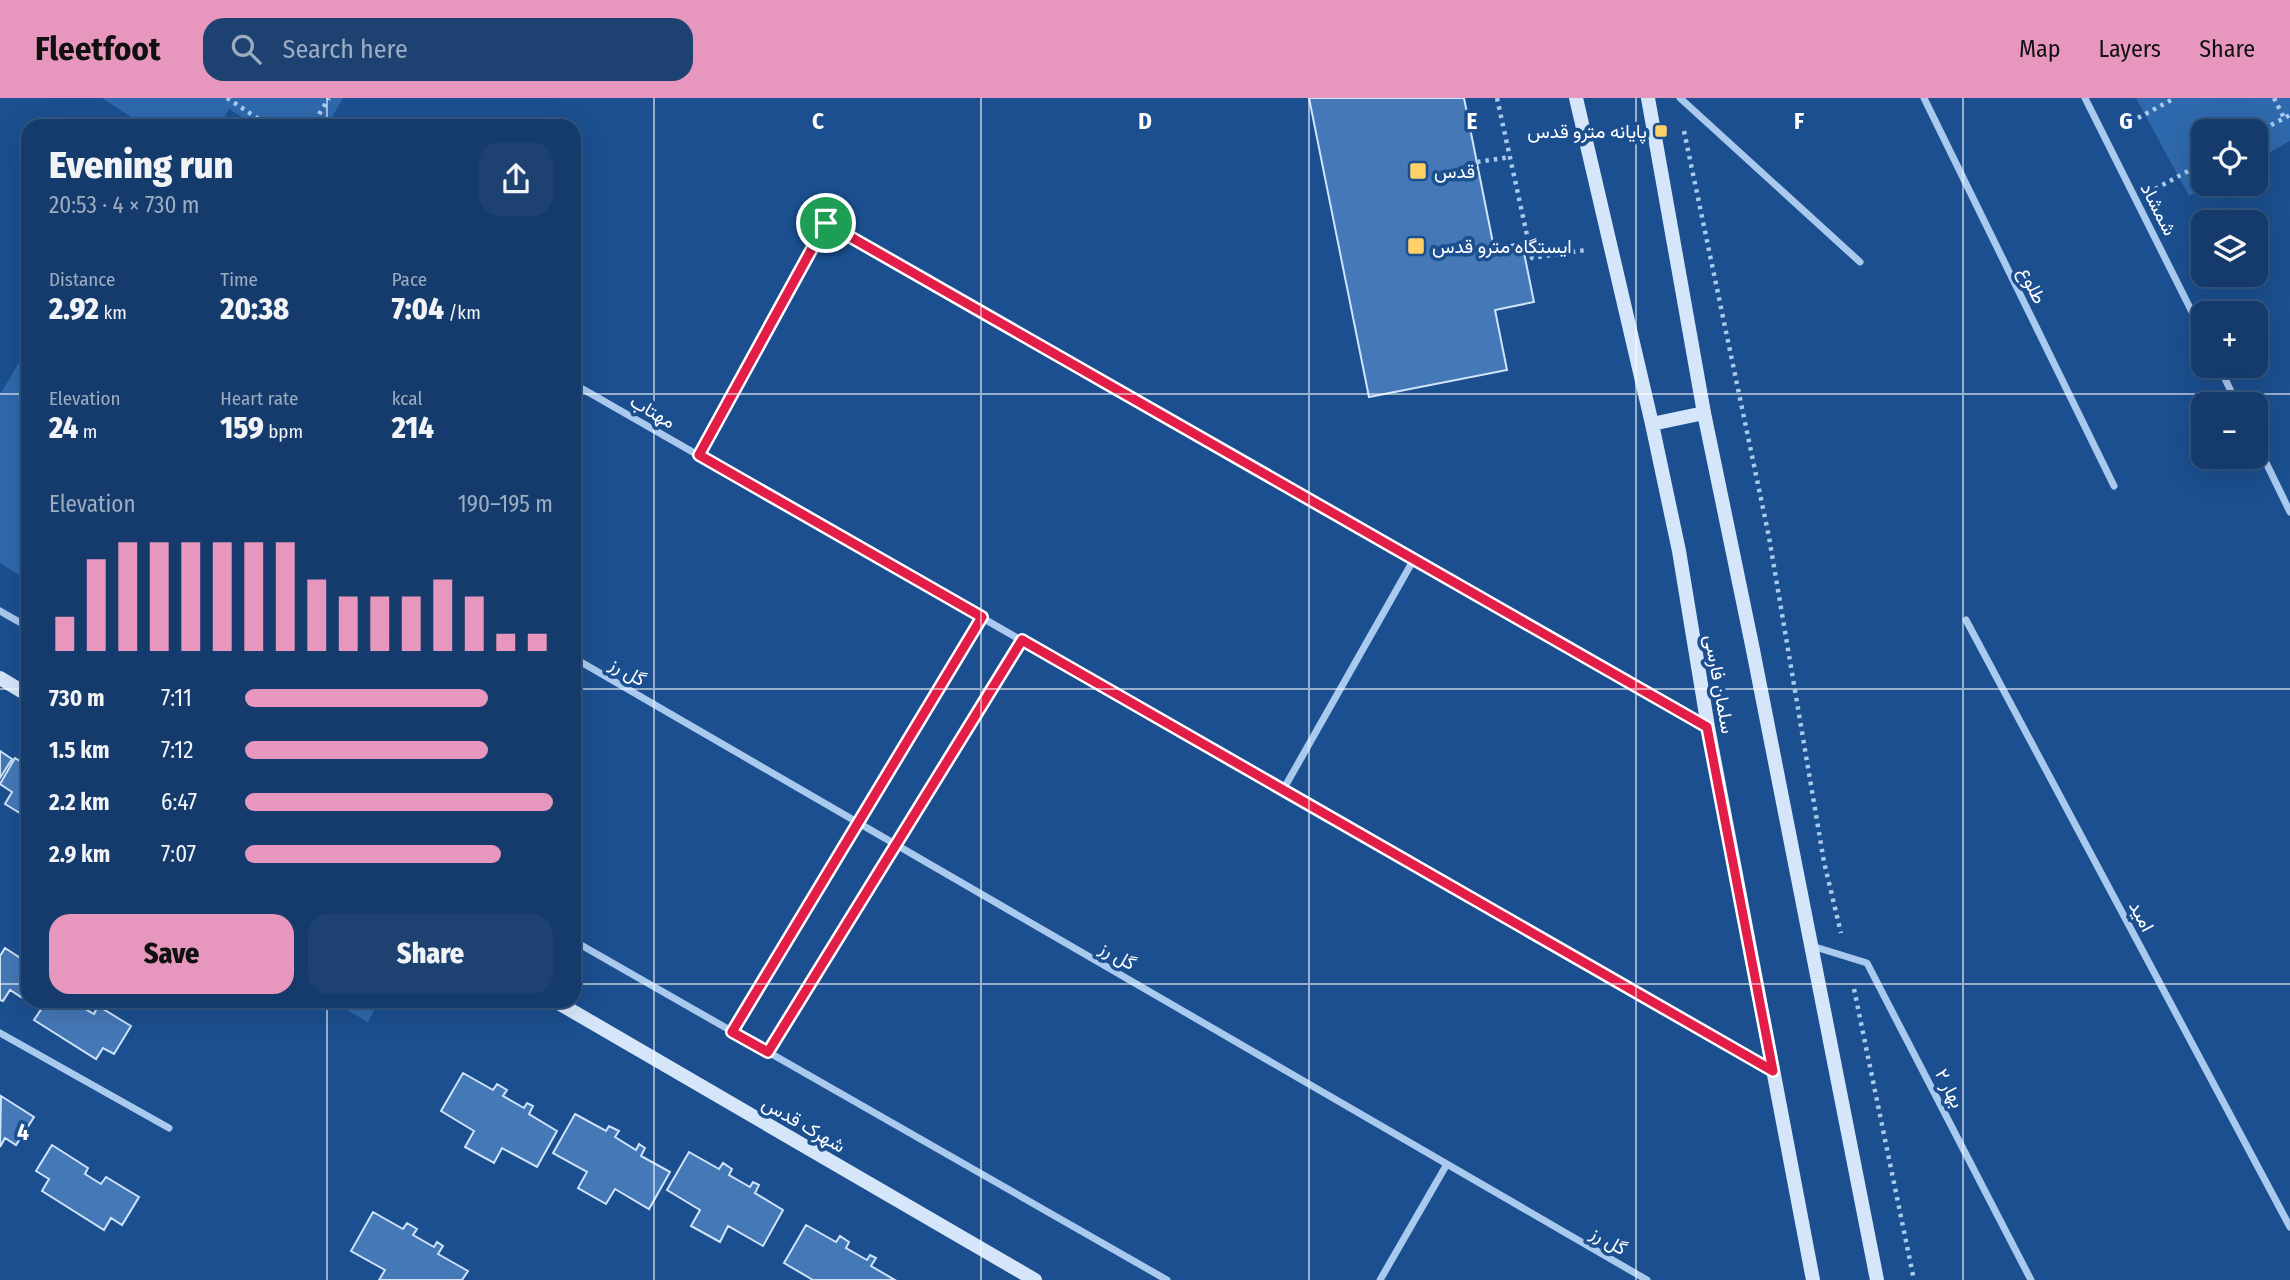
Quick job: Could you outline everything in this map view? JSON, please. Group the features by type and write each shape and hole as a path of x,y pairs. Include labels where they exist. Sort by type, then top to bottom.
{"main road":[{"name":"سلمان فارسی","path":"1576,98 1679,551 1707,727 1813,1280"},
{"name":"سلمان فارسی","path":"1648,98 1704,413 1877,1280"},
{"path":"1652,424 1704,413"},
{"path":"0,678 21,691"},
{"name":"شهرک قدس","path":"567,1008 1034,1280"}],"street":[{"path":"1680,98 1860,262"},
{"name":"طلوع","path":"1924,98 2114,486"},
{"name":"شمشاد","path":"2085,98 2191,309"},
{"path":"699,455 826,223 1707,727"},
{"name":"مهتاب","path":"581,388 1773,1071"},
{"path":"2268,467 2290,512"},
{"path":"1283,790 1414,559"},
{"path":"0,611 21,623"},
{"path":"732,1032 982,617"},
{"name":"امید","path":"1966,620 2290,1227"},
{"path":"768,1052 1022,640"},
{"name":"گل رز","path":"581,662 1647,1280"},
{"path":"581,945 1167,1280"},
{"name":"بهار ۲","path":"1812,946 1867,963 2031,1280"},
{"path":"0,1033 169,1128"},
{"path":"1380,1280 1447,1164"}],"path":[{"path":"227,98 258,119"},
{"path":"316,119 328,98"},
{"path":"1497,98 1532,258 1611,247"},
{"path":"2103,137 2175,98"},
{"path":"2274,98 2284,118"},
{"path":"2268,127 2290,115"},
{"path":"1681,122 1769,537 1824,862 1867,1045 1914,1280"},
{"path":"1477,162 1510,157"},
{"path":"2137,199 2191,170"}],"shaded area":[{"path":"102,98 343,98 331,119 245,119 229,109 224,119 134,119"},
{"path":"2136,98 2290,98 2290,141 2268,153 2268,119 2191,119 2189,196"},
{"path":"21,360 19,575 0,563 0,394"},
{"path":"343,1008 375,1008 368,1022"}],"building":[{"name":"ایستگاه مترو قدس","path":"1309,98 1464,98 1494,248 1522,243 1534,302 1495,310 1507,370 1369,397"},
{"path":"0,751 12,759 0,778"},
{"path":"15,758 21,762 21,814 5,804 12,792 0,784"},
{"path":"5,948 21,958 21,997 10,990 3,1001 0,1000 0,956"},
{"path":"42,1008 84,1008 94,1014 97,1008 101,1008 131,1026 114,1054 103,1048 96,1059 34,1020"},
{"path":"463,1073 493,1090 497,1084 507,1090 503,1096 524,1108 527,1103 533,1106 529,1114 557,1131 537,1167 502,1148 494,1163 465,1147 474,1131 441,1111"},
{"path":"1,1096 34,1117 16,1145 5,1138 0,1147"},
{"path":"575,1114 606,1131 609,1126 619,1131 615,1137 636,1150 639,1144 645,1148 641,1156 670,1172 649,1209 615,1189 606,1204 578,1188 587,1172 553,1153"},
{"path":"52,1145 88,1168 85,1174 101,1184 106,1177 139,1197 122,1225 111,1218 104,1230 42,1191 49,1179 36,1171"},
{"path":"689,1152 719,1169 723,1163 732,1169 729,1175 750,1187 753,1182 759,1185 755,1193 783,1210 763,1246 728,1226 720,1242 691,1226 700,1210 667,1190"},
{"path":"373,1212 403,1229 407,1223 417,1229 413,1235 434,1247 437,1242 443,1246 438,1254 468,1271 462,1280 379,1280 385,1270 351,1251"},
{"path":"806,1225 836,1242 840,1236 849,1242 846,1248 867,1260 870,1255 876,1258 871,1266 895,1280 813,1280 784,1263"}],"place":[{"name":"پایانه مترو قدس","path":"1661,131"},
{"name":"قدس","path":"1418,171"},
{"name":"ایستگاه مترو قدس","path":"1416,246"}],"route":[{"path":"826,223 1707,727 1773,1071 1022,640 768,1052 732,1032 982,617 699,455 826,223"}]}
